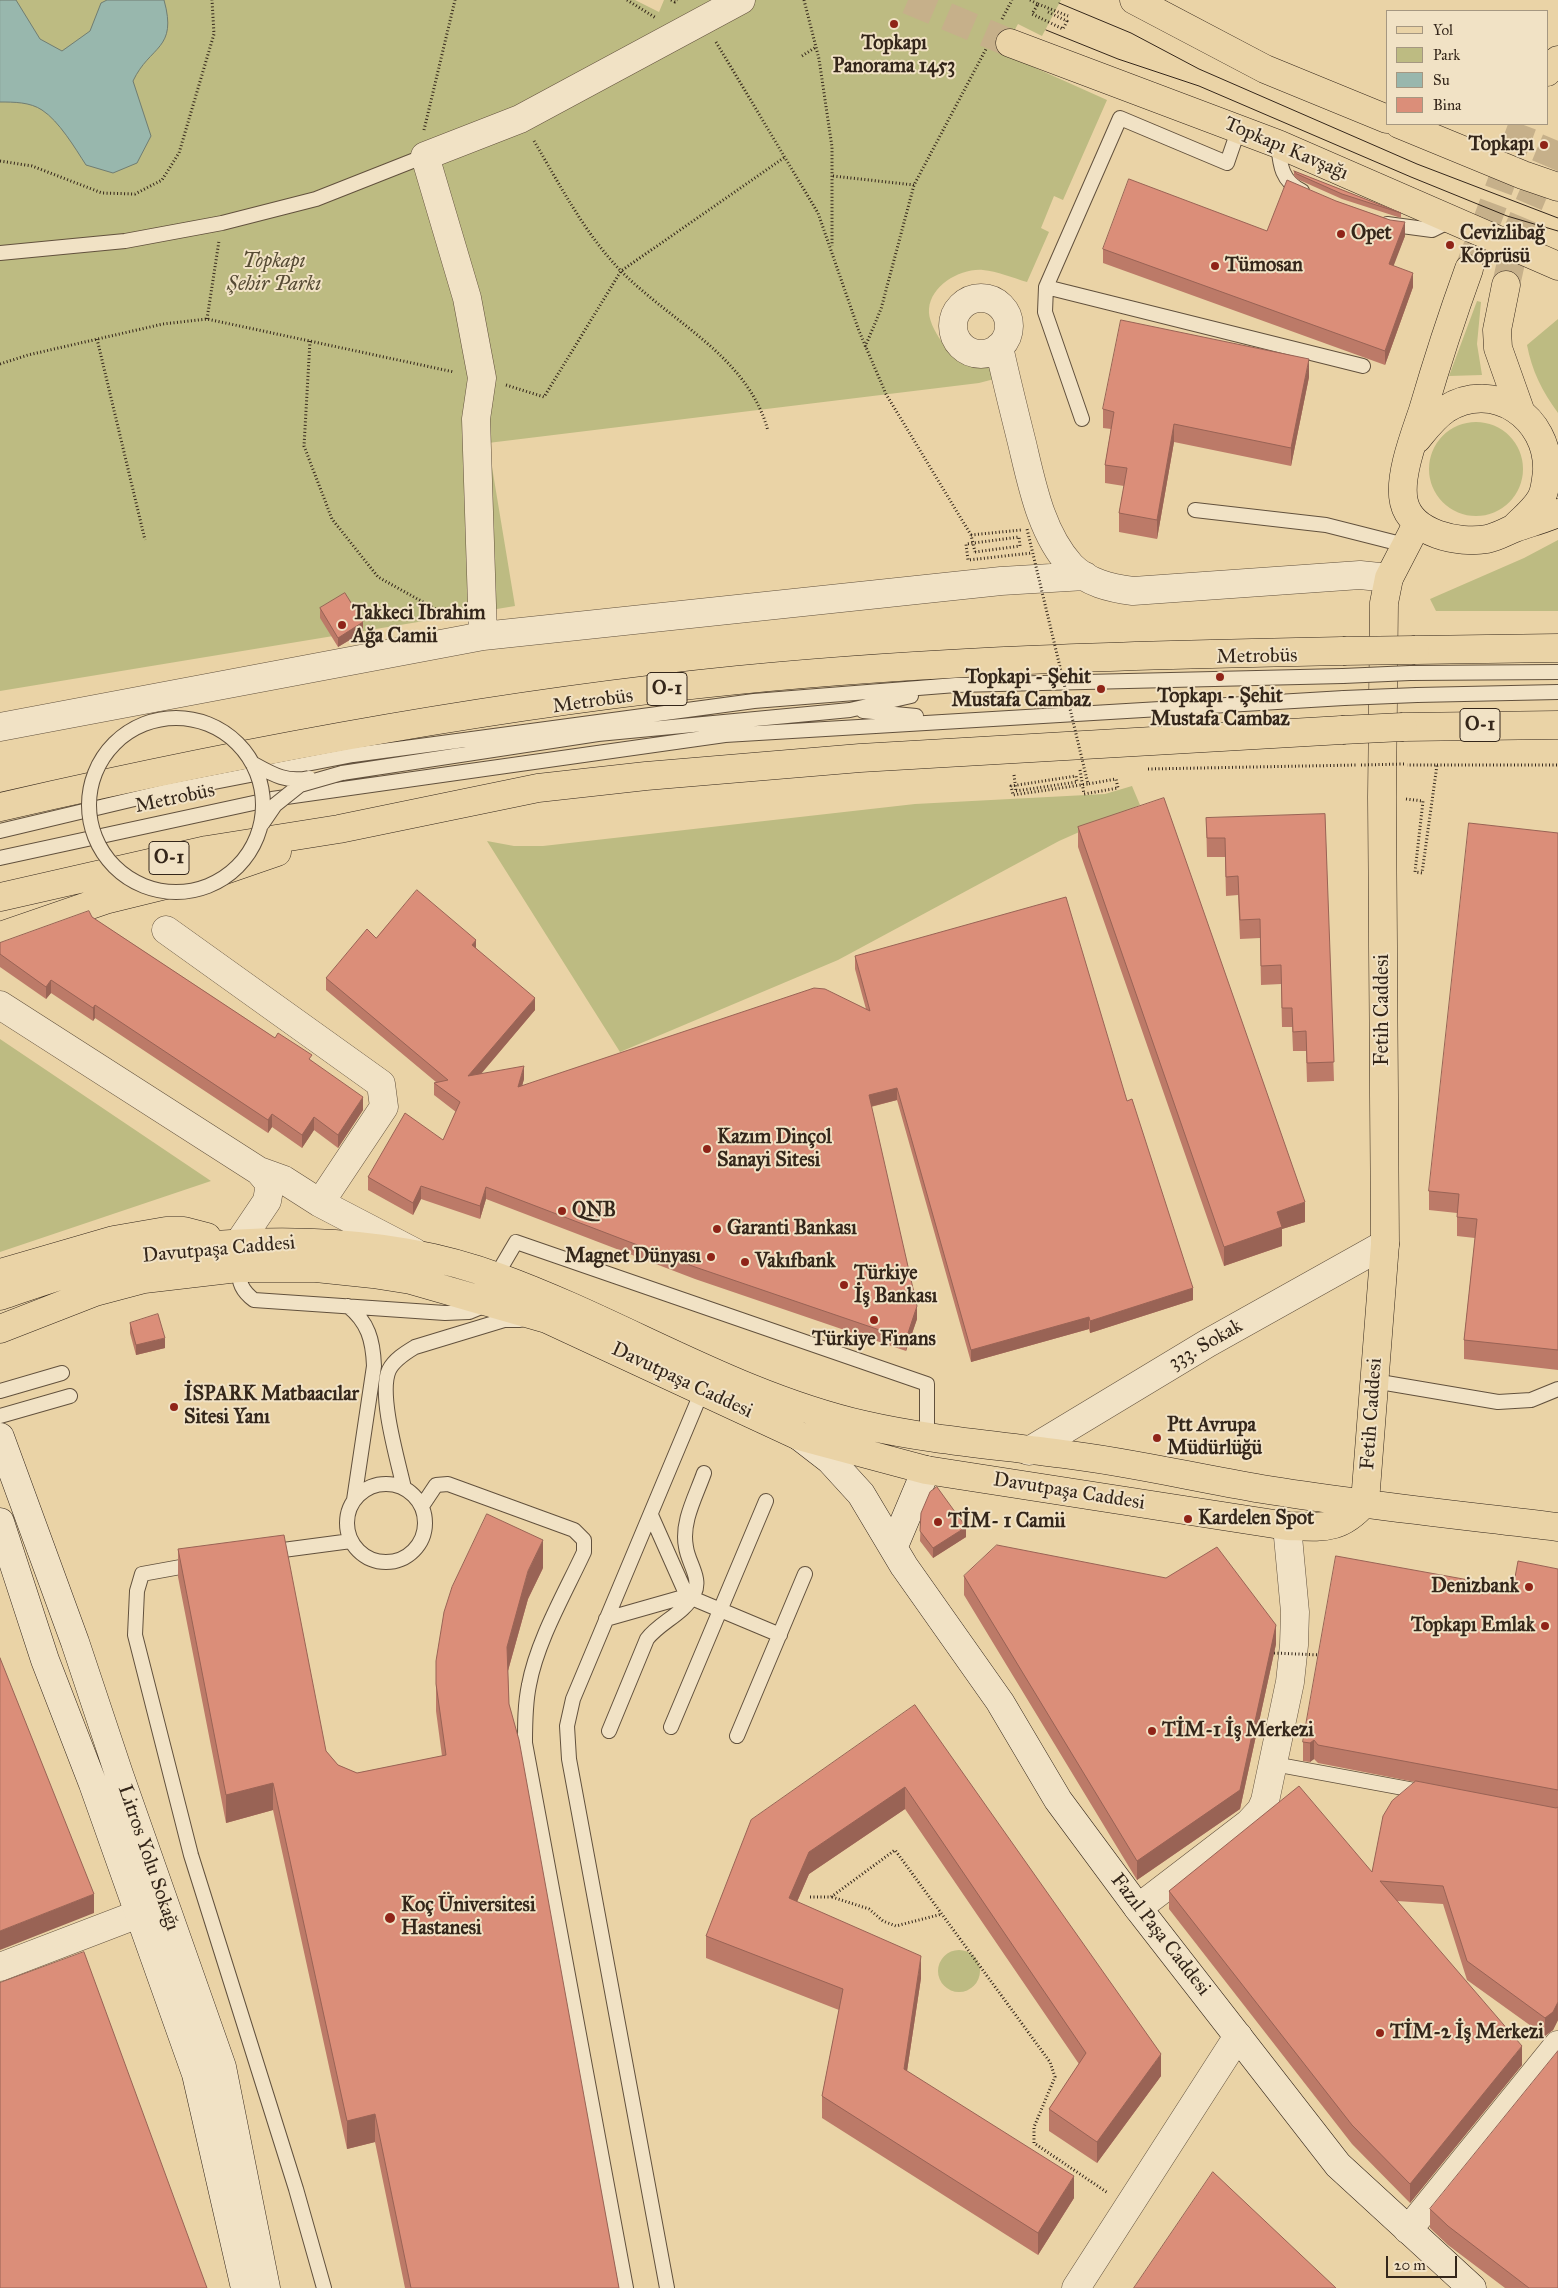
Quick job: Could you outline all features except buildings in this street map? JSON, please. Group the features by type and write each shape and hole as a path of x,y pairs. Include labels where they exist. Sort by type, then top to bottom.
{"main road":[{"path":"1134,0 1265,69 1386,119"},
{"name":"Topkapı Kavşağı","path":"999,38 1278,144 1558,266"},
{"path":"1548,71 1558,60"},
{"path":"1401,125 1523,175 1558,186"},
{"path":"1469,269 1437,357 1412,445 1404,482 1404,502 1409,514 1411,534 1466,540 1485,540 1558,513"},
{"path":"1506,284 1497,330 1498,348 1525,416 1543,442 1547,458 1546,478 1540,500 1513,529"},
{"path":"1412,445 1436,417 1460,403 1482,399 1504,402 1525,416 1558,445"},
{"name":"Fetih Caddesi","path":"1365,1502 1385,1244 1382,797 1384,603 1389,578 1411,534"},
{"name":"O-1","path":"0,807 146,773 414,724 610,695 727,681 1004,660 1343,664 1412,662 1558,648"},
{"name":"O-1","path":"0,897 206,850 339,829 538,788 646,776 1011,747 1402,727 1558,725"},
{"path":"0,936 105,900 219,872 339,829"},
{"path":"0,1273 96,1244 166,1231 184,1231 238,1256"},
{"name":"Davutpaşa Caddesi","path":"0,1329 95,1292 296,1241 421,1256 494,1289 547,1319 799,1436 926,1470 1287,1526 1314,1526 1340,1523 1352,1516 1365,1502"},
{"name":"Davutpaşa Caddesi","path":"0,1296 115,1260 174,1250 238,1256 316,1268 494,1289 611,1325 745,1387 862,1424 927,1436 1063,1454 1264,1489 1558,1527"},
{"path":"926,1470 936,1465 951,1462 974,1463 1087,1480 1134,1484 1157,1480 1177,1473"}],"street":[{"path":"483,636 476,419 482,378 467,298 425,156 520,119 741,0"},
{"path":"999,347 1034,491 1044,521 1071,566 1085,576 1107,588 1133,591 1360,575 1389,578"},
{"path":"0,727 483,636 1000,581 1085,576"},
{"path":"166,930 381,1084 384,1107 320,1203"},
{"path":"0,1005 259,1171 284,1180 320,1203 421,1256"},
{"path":"238,1256 267,1201 270,1184 259,1171"},
{"name":"333. Sokak","path":"1029,1451 1208,1343 1385,1244"},
{"name":"Fazıl Paşa Caddesi","path":"799,1436 830,1460 861,1494 894,1546 904,1566 1000,1702 1058,1800 1138,1908 1338,2165 1472,2288"},
{"name":"Litros Yolu Sokağı","path":"0,1437 76,1642 222,2067 266,2288"},
{"path":"894,1546 926,1470"},
{"name":"Litros Yolu Sokağı","path":"0,1522 45,1660 93,1784 196,2074 245,2288"},
{"path":"1138,1908 1249,1823 1261,1810 1269,1788 1274,1764 1290,1682 1294,1645 1294,1612 1287,1526"},
{"path":"0,1967 138,1912 165,1904"},
{"path":"1076,2288 1238,2036"},
{"path":"1408,2230 1558,2045"}],"lane":[{"path":"1082,419 1045,312 1046,287 1120,118 1227,162 1238,128"},
{"path":"1278,144 1283,175 1291,186 1315,197"},
{"path":"0,253 125,241 222,223 316,199 425,156"},
{"path":"1375,220 1393,226 1432,230 1452,220"},
{"path":"1046,287 1363,366"},
{"path":"1194,510 1411,534"},
{"path":"1412,662 1558,672"},
{"name":"Metrobüs","path":"0,831 168,791 353,754 754,701 956,685 1343,664"},
{"name":"Metrobüs","path":"252,762 278,778 298,780 598,734 850,710 956,685"},
{"name":"Metrobüs","path":"0,858 292,796 725,735 1344,698 1558,692"},
{"name":"Metrobüs","path":"850,710 962,720"},
{"name":"Metrobüs","path":"262,824 264,803 260,782 252,762 234,740 210,725 183,718 154,720 128,731 107,750 93,776 88,803 92,832 105,857 126,877 152,889 180,893 208,887 232,872 251,850 262,824 276,805 300,785 342,772"},
{"path":"238,1256 239,1282 246,1294 254,1300 445,1313 469,1312 494,1289 516,1242 927,1384 927,1436"},
{"path":"348,1306 365,1324 373,1345 374,1366 354,1500 347,1521 351,1542 371,1560 384,1562 404,1558 420,1545 425,1532 426,1519 422,1506 415,1495 393,1484 382,1484 361,1492 354,1500"},
{"path":"404,1488 388,1416 386,1384 390,1368 396,1361 415,1347 504,1320 547,1319"},
{"path":"0,1391 62,1373"},
{"path":"1374,1382 1498,1402 1531,1400 1558,1389"},
{"path":"667,2288 567,1742 567,1726 573,1699 702,1391"},
{"path":"0,1416 70,1396"},
{"path":"609,1732 647,1639 695,1592 696,1578 685,1545 686,1526 704,1473"},
{"path":"422,1506 436,1485 448,1484 574,1530 584,1540 584,1552 544,1638 529,1683 525,1713 525,1743 626,2288"},
{"path":"671,1727 766,1501"},
{"path":"650,1514 689,1597"},
{"path":"253,1555 351,1542"},
{"path":"214,1561 142,1574 137,1591 135,1635 191,1855 296,2189 324,2288"},
{"path":"737,1736 805,1574"},
{"path":"606,1620 689,1597 780,1635"},
{"path":"1274,1764 1434,1794"}],"path":[{"path":"0,161 32,166 102,193 135,194 162,180 179,153 214,34 212,0"},
{"path":"425,156 424,135 426,115 444,50 455,0"},
{"path":"671,0 675,2 677,0"},
{"path":"804,0 816,48 832,147 832,250"},
{"path":"865,347 881,309 914,185 999,38 1012,0"},
{"path":"1030,0 1068,16"},
{"path":"1038,4 1032,14 1063,29 1067,21 1048,12"},
{"path":"703,20 818,213 865,347 886,394 971,535 975,552 1020,546 1019,537 966,544 968,560 1032,553"},
{"path":"802,56 816,48"},
{"path":"520,119 586,227 621,271 722,356 762,409 768,431"},
{"path":"0,364 163,324 207,319 482,378 544,397 621,271 785,156"},
{"path":"833,176 914,185"},
{"path":"207,319 222,223"},
{"path":"96,339 145,540"},
{"path":"310,341 304,446 332,519 378,577 483,636"},
{"path":"971,535 1027,529 1088,784"},
{"path":"1140,769 1404,764 1558,765"},
{"path":"1382,797 1423,801 1415,872 1422,873 1437,765"},
{"path":"1016,791 1077,782 1076,776 1011,786 1013,796 1088,784 1116,779 1118,788 1084,794 1080,770"},
{"path":"1071,771 1090,770"},
{"path":"1015,776 1024,775"},
{"path":"1274,1653 1322,1655"},
{"path":"832,1897 895,1850 1050,2062 1055,2077 1034,2127 1034,2143 1129,2207"},
{"path":"810,1897 832,1897 869,1909 883,1921 896,1926 942,1914"}],"green space":[{"name":"Topkapı Şehir Parkı","path":"0,0 635,0 659,12 664,0 1061,0 1042,36 1018,24 1002,53 1107,100 1063,200 1054,196 1041,228 1049,232 1027,282 994,272 974,270 948,280 935,292 931,300 929,316 942,342 963,362 970,364 993,364 998,378 979,383 488,443 515,606 0,691"},
{"path":"1477,301 1481,302 1477,344 1482,375 1449,376"},
{"path":"1558,319 1558,413 1538,381 1527,345"},
{"path":"1476,422 1494,426 1509,436 1519,451 1523,469 1519,487 1509,502 1494,512 1476,516 1458,512 1443,502 1433,487 1429,469 1433,451 1443,436 1458,426"},
{"path":"1558,540 1558,611 1436,611 1430,599 1524,558"},
{"path":"1132,786 1140,805 1059,841 838,960 620,1052 487,841 514,846 543,846 915,804 1105,794"},
{"path":"0,1039 211,1181 0,1252"},
{"path":"963,1950 971,1953 977,1959 980,1971 977,1983 971,1989 955,1992 947,1989 941,1983 938,1967 941,1959 947,1953"}],"water":[{"path":"0,0 16,0 40,39 62,51 90,31 101,3 107,0 164,0 167,16 165,38 140,69 133,81 151,136 137,163 113,173 86,165 60,128 42,110 27,104 0,102"}],"tunnel":[{"path":"908,0 1010,43"},
{"path":"1469,269 1523,125"},
{"path":"1506,285 1518,230 1558,135"}],"tram line":[{"path":"1059,3 1131,33 1199,69 1417,164 1558,218"},
{"path":"1046,30 1118,59 1199,86 1507,216 1558,231"}],"place":[{"name":"Topkapı Panorama 1453","path":"894,24"},
{"name":"Topkapı","path":"1544,145"},
{"name":"Opet","path":"1341,234"},
{"name":"Cevizlibağ Köprüsü","path":"1450,245"},
{"name":"Tümosan","path":"1215,266"},
{"name":"Takkeci Ibrahim Ağa Camii","path":"342,625"},
{"name":"Topkapı - Şehit Mustafa Cambaz","path":"1220,677"},
{"name":"Topkapi - Şehit Mustafa Cambaz","path":"1101,689"},
{"name":"Kazım Dinçol Sanayi Sitesi","path":"707,1149"},
{"name":"QNB","path":"562,1211"},
{"name":"Garanti Bankası","path":"717,1229"},
{"name":"Magnet Dünyası","path":"711,1257"},
{"name":"Vakıfbank","path":"745,1262"},
{"name":"Türkiye İş Bankası","path":"844,1285"},
{"name":"Türkiye Finans","path":"874,1320"},
{"name":"İSPARK Matbaacılar Sitesi Yanı","path":"174,1407"},
{"name":"Ptt Avrupa Müdürlüğü","path":"1157,1438"},
{"name":"Kardelen Spot","path":"1188,1519"},
{"name":"TİM- 1 Camii","path":"938,1522"},
{"name":"Denizbank","path":"1529,1587"},
{"name":"Topkapı Emlak","path":"1545,1626"},
{"name":"TİM-1 İş Merkezi","path":"1152,1731"},
{"name":"Koç Üniversitesi Hastanesi","path":"390,1918"},
{"name":"TİM-2 İş Merkezi","path":"1380,2033"}]}
